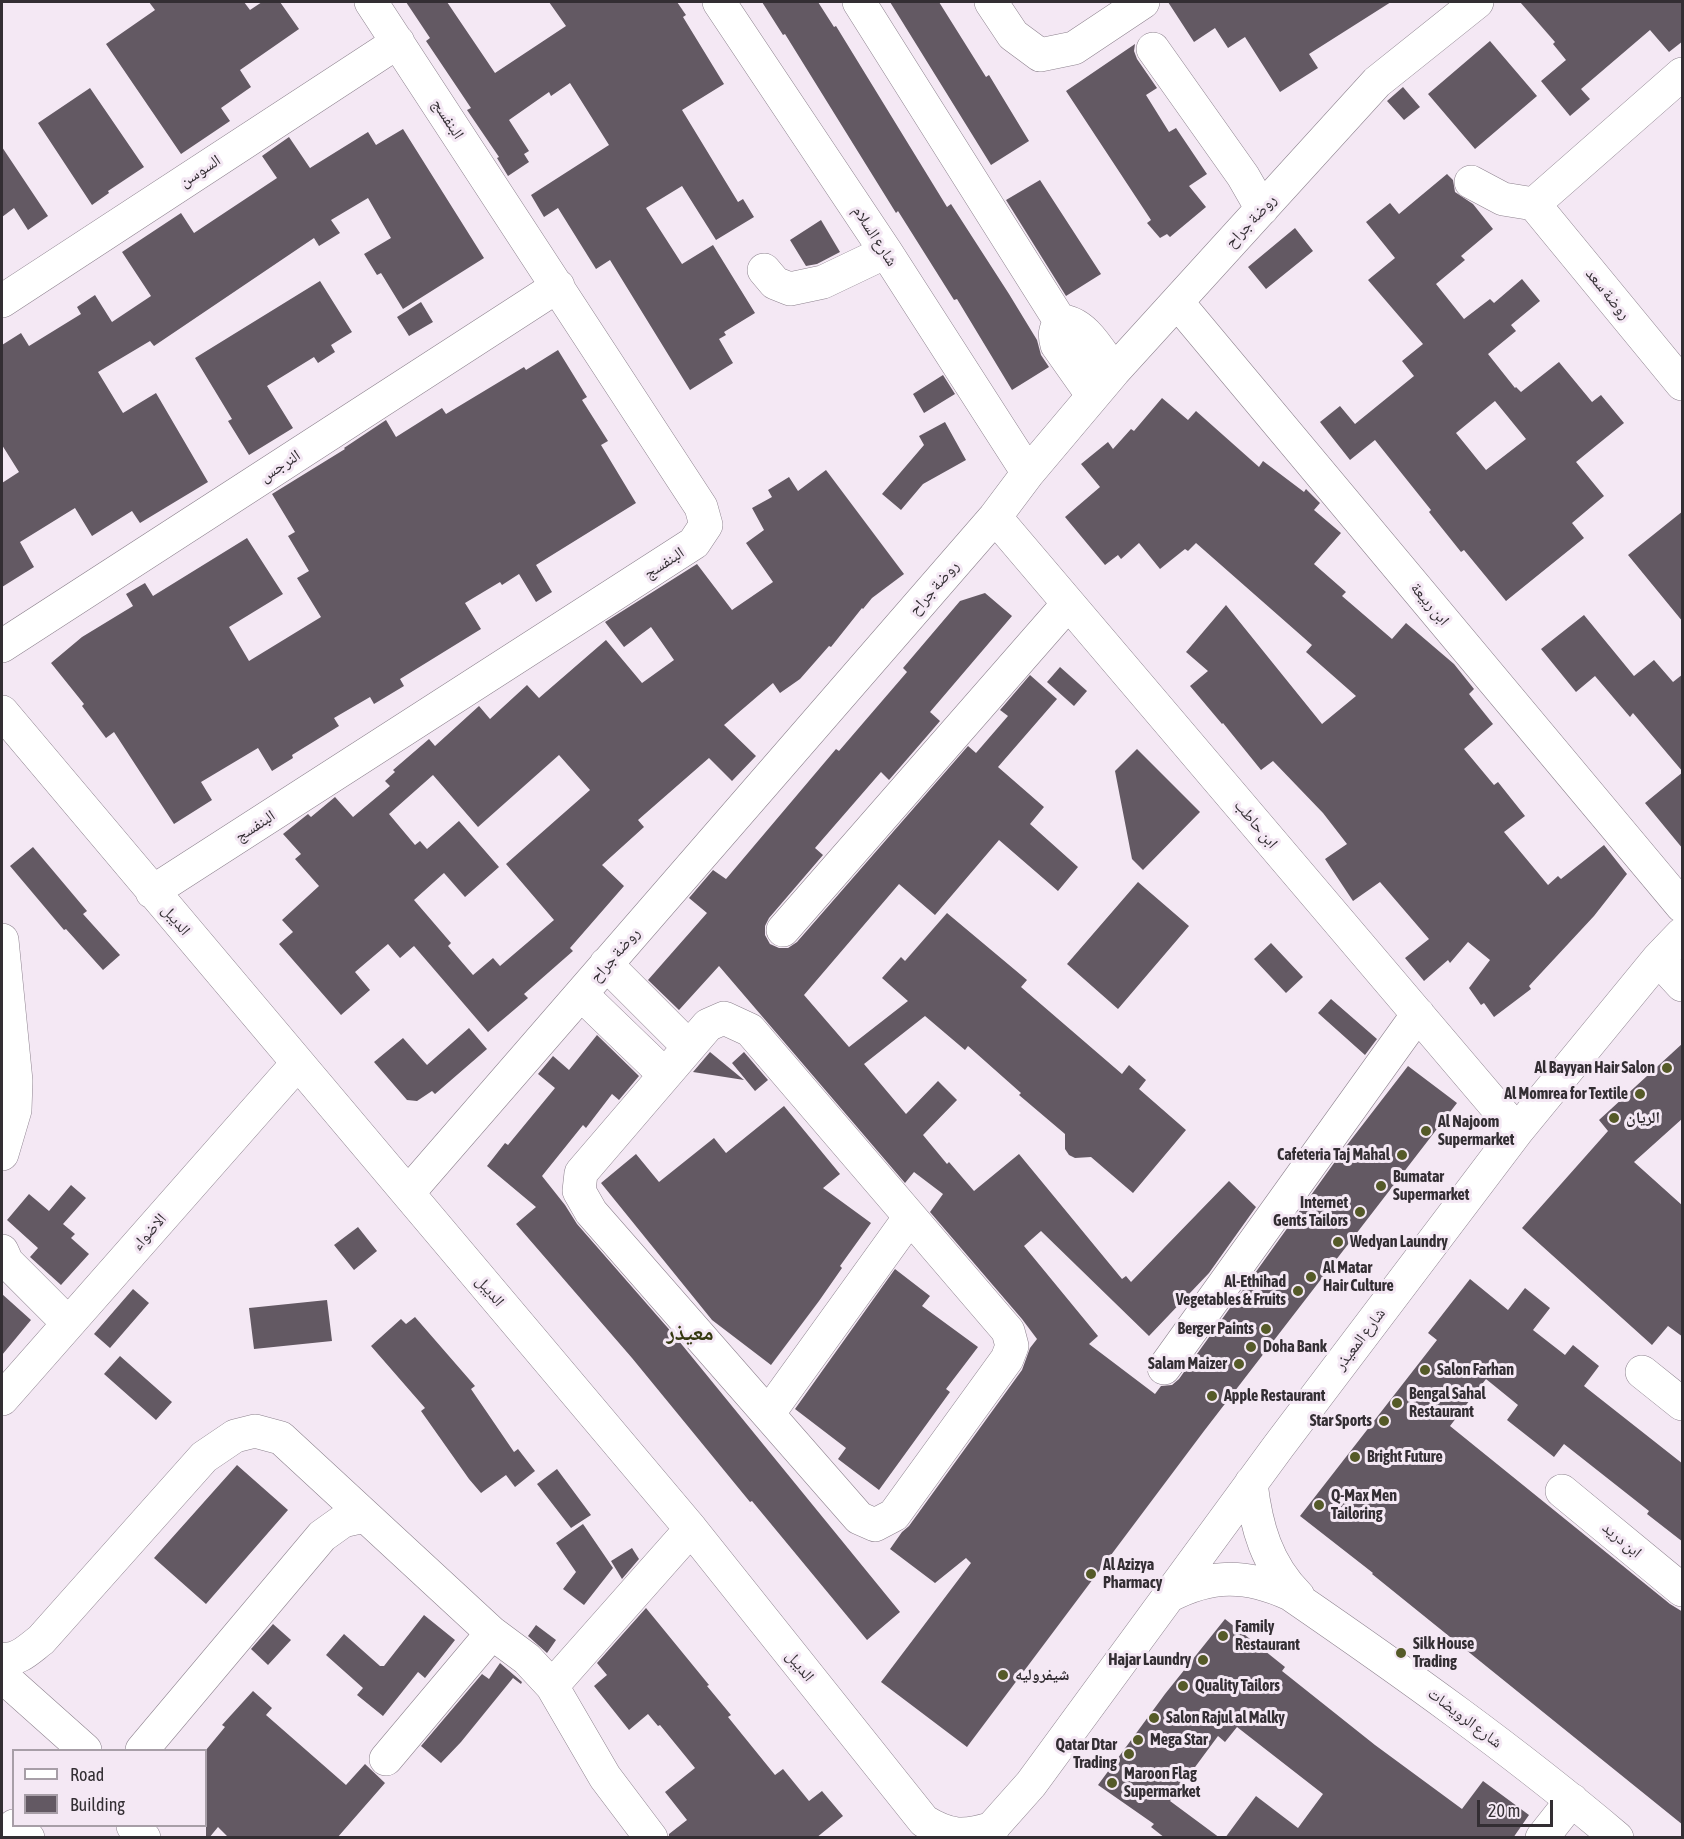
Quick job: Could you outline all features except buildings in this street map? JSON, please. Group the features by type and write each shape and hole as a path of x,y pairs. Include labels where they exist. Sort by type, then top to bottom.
{"street":[{"name":"البنفسج","path":"152,892 694,543 706,525 701,507 371,2"},
{"name":"شارع السلام","path":"719,2 886,252 1028,473"},
{"path":"859,2 1060,321"},
{"path":"991,2 1013,35 1040,55 1074,48 1143,2"},
{"name":"روضة جراح","path":"408,1193 995,518 1028,473 1114,372 1377,82 1468,4"},
{"name":"السوسن","path":"2,301 398,42"},
{"path":"1153,49 1243,176 1262,209"},
{"path":"1471,182 1503,199 1534,204 1683,74"},
{"name":"روضة سعد","path":"1534,204 1683,384"},
{"path":"764,270 775,283 790,289 823,282 886,252"},
{"name":"النرجس","path":"2,646 558,286"},
{"name":"ابن ربيعة","path":"1177,302 1683,906"},
{"path":"1060,321 1070,322 1079,328 1114,372"},
{"path":"1060,321 1055,337 1058,345 1093,396"},
{"name":"ابن حاطب","path":"995,518 1518,1131"},
{"path":"783,930 1068,603"},
{"name":"الديبل","path":"2,712 691,1529 924,1821 940,1831 958,1835 988,1833"},
{"name":"شارع المعيذر","path":"988,1833 1031,1784 1251,1483 1518,1131 1658,959 1683,934"},
{"path":"2,940 16,1081 15,1110 2,1154"},
{"path":"1658,959 1683,985"},
{"path":"606,964 689,1047"},
{"path":"581,994 665,1075"},
{"path":"1164,1368 1418,1014"},
{"path":"724,1018 750,1030 1008,1331 1012,1346 1007,1359 894,1515 875,1525 859,1518 591,1212 579,1191 581,1173 665,1075 708,1025 724,1018"},
{"name":"الاضواء","path":"2,1399 297,1064"},
{"path":"768,1414 910,1217"},
{"path":"2,1251 7,1262 68,1323"},
{"path":"1642,1372 1683,1404"},
{"path":"2,1659 21,1656 41,1640 204,1457 235,1436 255,1431 281,1438 492,1633 527,1659 552,1686 605,1777 651,1838"},
{"name":"شارع الرويضات","path":"1251,1483 1258,1529 1266,1551 1277,1571 1308,1606"},
{"name":"ابن دريد","path":"1562,1491 1683,1590"},
{"path":"143,1749 322,1536 343,1521 365,1516"},
{"path":"552,1686 691,1529"},
{"name":"شارع الرويضات","path":"1169,1596 1186,1587 1226,1578 1269,1585 1290,1594 1460,1714 1572,1800 1617,1838"},
{"path":"386,1759 492,1633"},
{"path":"2,1676 84,1749"},
{"path":"1542,1838 1572,1800"},
{"path":"16,1827 28,1838"}],"place":[{"name":"Al Bayyan Hair Salon","path":"1667,1068"},
{"name":"Al Momrea for Textile","path":"1640,1094"},
{"name":"الريان","path":"1614,1118"},
{"name":"Al Najoom Supermarket","path":"1426,1131"},
{"name":"Cafeteria Taj Mahal","path":"1402,1155"},
{"name":"Bumatar Supermarket","path":"1381,1186"},
{"name":"Internet Gents Tailors","path":"1360,1212"},
{"name":"Wedyan Laundry","path":"1338,1242"},
{"name":"Al Matar Hair Culture","path":"1311,1277"},
{"name":"Al-Ethihad Vegetables & Fruits","path":"1298,1291"},
{"name":"Berger Paints","path":"1266,1329"},
{"name":"Doha Bank","path":"1251,1347"},
{"name":"Salam Maizer","path":"1239,1364"},
{"name":"Salon Farhan","path":"1425,1370"},
{"name":"Apple Restaurant","path":"1212,1396"},
{"name":"Bengal Sahal Restaurant","path":"1397,1403"},
{"name":"Star Sports","path":"1384,1421"},
{"name":"Bright Future","path":"1355,1457"},
{"name":"Q-Max Men Tailoring","path":"1319,1505"},
{"name":"Al Azizya Pharmacy","path":"1091,1574"},
{"name":"Family Restaurant","path":"1223,1636"},
{"name":"Silk House Trading","path":"1401,1653"},
{"name":"Hajar Laundry","path":"1203,1660"},
{"name":"شيفروليه","path":"1003,1675"},
{"name":"Quality Tailors","path":"1183,1686"},
{"name":"Salon Rajul al Malky","path":"1154,1718"},
{"name":"Mega Star","path":"1138,1740"},
{"name":"Qatar Dtar Trading","path":"1129,1754"},
{"name":"Maroon Flag Supermarket","path":"1112,1783"}],"district":[{"name":"معيذر","path":"690,1333"}]}
